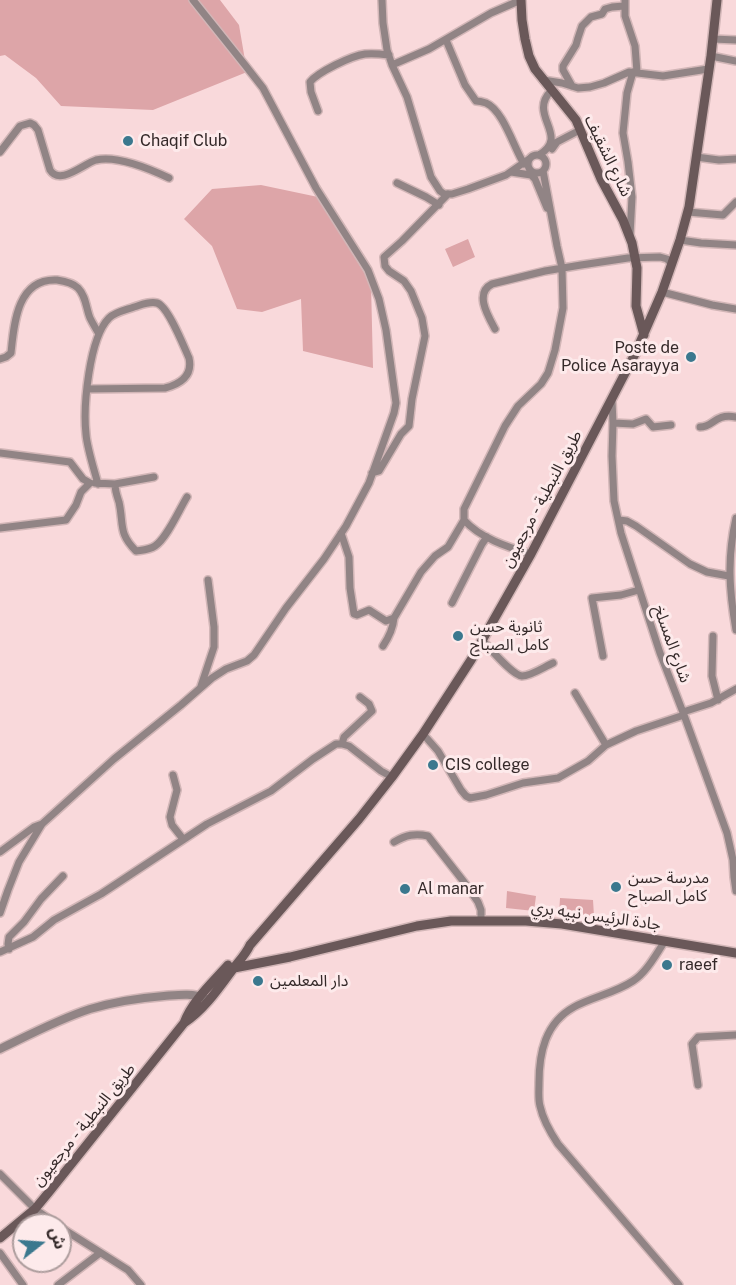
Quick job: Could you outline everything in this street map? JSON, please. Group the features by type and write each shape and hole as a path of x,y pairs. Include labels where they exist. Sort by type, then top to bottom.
{"main road":[{"name":"شارع الشقيف","path":"521,0 522,20 529,56 543,80 576,120 594,166 630,237 636,258 636,306 644,335"},
{"name":"طريق النبطية - مرجعيون","path":"0,1238 34,1209 88,1145 184,1023 186,1016 359,819 423,734 482,640 531,554 612,401 662,292 688,212 717,0"},
{"name":"جادة الرئيس نبيه بري","path":"227,971 260,966 275,960 417,926 451,921 526,921 562,924 736,953"}],"street":[{"path":"0,913 20,862 42,824 114,759 218,673 254,655 341,533 362,496 392,422 396,403 387,336 377,292 368,270 316,188 263,88 193,0"},
{"path":"382,0 384,32 392,65 407,97 434,182 440,191 448,195"},
{"path":"392,65 446,40 501,5 521,0"},
{"path":"572,86 563,66 576,45 582,26 591,17 602,14 605,9 625,3 626,21 635,46 635,72 627,93 623,133 632,197 630,237"},
{"path":"713,39 736,40"},
{"path":"446,40 465,86 476,101 487,103 497,113 531,170 551,214"},
{"path":"318,111 310,88 310,82 314,77 360,55 389,55"},
{"path":"711,56 736,61"},
{"path":"543,80 578,88 590,87 635,72 658,76 708,69"},
{"path":"542,156 551,142 551,132 543,110 545,98 552,91"},
{"path":"0,152 20,126 30,123 38,130 50,170 56,176 67,174 102,159 137,165 169,178"},
{"path":"372,473 378,471 401,434 409,426 425,336 422,318 411,291 404,281 385,266 384,257 448,195 511,172 533,155 542,156 550,152 557,142 580,130"},
{"path":"383,646 390,634 394,618 416,579 435,556 448,547 464,520 464,509 505,426 518,406 548,373 563,308 562,268 543,171 546,163 542,156"},
{"path":"696,157 719,160 736,159"},
{"path":"511,172 543,171"},
{"path":"397,183 439,205"},
{"path":"688,212 723,215 736,202"},
{"path":"680,240 736,245"},
{"path":"495,329 483,298 483,292 487,287 514,278 614,260 660,257 671,263"},
{"path":"0,358 11,353 15,321 22,300 26,293 42,281 62,280 79,289 99,334"},
{"path":"662,292 736,309"},
{"path":"87,389 165,388 183,381 189,370 189,358 166,311 160,304 146,303 111,316 99,334 87,379 86,435 98,484"},
{"name":"شارع المسلخ","path":"612,401 614,501 624,546 660,653 734,846 736,891"},
{"path":"700,427 705,427 724,416 736,417"},
{"path":"613,423 633,424 646,418 653,427 671,425"},
{"path":"0,453 70,462 83,479 90,483 116,484 154,477"},
{"path":"0,528 66,520 81,492 90,483"},
{"path":"116,484 115,490 123,532 127,542 136,551 157,545 187,497"},
{"path":"736,518 729,576 736,630"},
{"path":"464,520 469,526 487,537 531,554"},
{"path":"619,520 636,526 690,564 707,572 729,576"},
{"path":"341,533 349,557 354,614 369,610 386,621 394,618"},
{"path":"452,603 487,537"},
{"path":"200,688 214,647 208,580"},
{"path":"603,656 592,598 621,595 639,590"},
{"path":"713,636 712,676 718,700"},
{"path":"482,640 517,674 523,676 553,663"},
{"path":"423,734 438,751 461,790 470,798 523,783 558,778 588,761 606,745 636,731 718,700 736,689"},
{"path":"575,693 606,745"},
{"path":"342,744 344,737 372,711 369,704 360,697"},
{"path":"0,952 33,937 60,916 101,894 207,824 271,791 329,747 336,744 349,746 392,777"},
{"path":"173,775 177,790 170,817 172,825 183,839"},
{"path":"0,852 34,827 42,824"},
{"path":"394,842 411,834 428,836 478,902 481,921"},
{"path":"9,949 8,939 11,934 63,876"},
{"path":"665,941 643,972 634,980 573,1008 553,1025 542,1046 539,1093 543,1117 558,1144 679,1285"},
{"path":"0,1049 87,1010 111,1003 180,994 204,998"},
{"path":"698,1085 692,1044 698,1036 736,1035"},
{"path":"0,1173 40,1213"},
{"path":"72,1235 128,1270 141,1285"},
{"path":"0,1253 23,1285"},
{"path":"58,1285 100,1253"}],"shaded area":[{"path":"0,0 220,0 239,25 247,72 153,110 61,106 36,78 5,55 0,56"},
{"path":"261,185 318,197 371,284 373,368 303,351 301,299 262,312 237,309 212,246 184,219 212,189"},
{"path":"468,239 475,257 453,267 445,249"},
{"path":"507,891 536,896 534,911 506,908"},
{"path":"560,898 593,900 594,916 559,915"}],"place":[{"name":"Chaqif Club","path":"128,141"},
{"name":"Poste de Police Asarayya","path":"691,357"},
{"name":"ثانوية حسن كامل الصباح","path":"458,636"},
{"name":"CIS college","path":"433,765"},
{"name":"مدرسة حسن كامل الصباح","path":"616,887"},
{"name":"Al manar","path":"405,889"},
{"name":"raeef","path":"667,965"},
{"name":"دار المعلمين","path":"258,981"}]}
